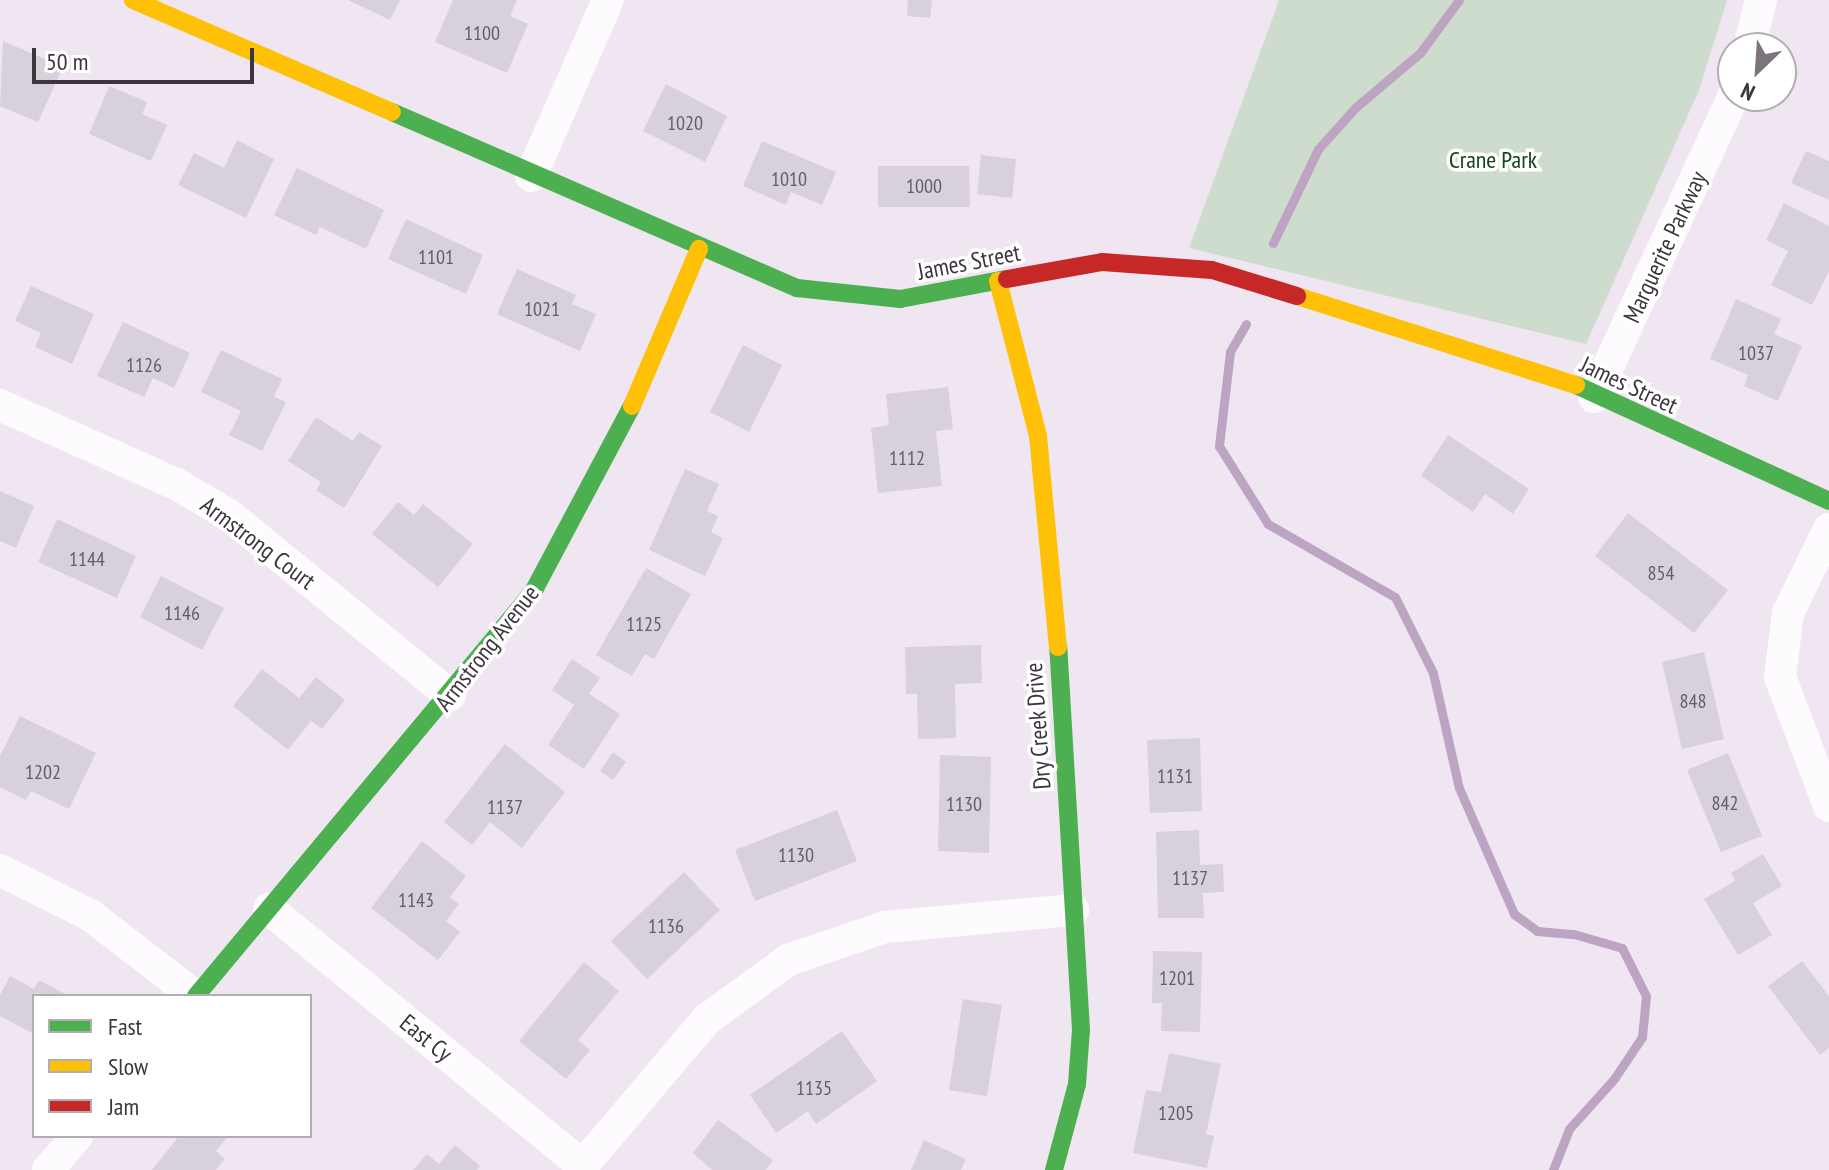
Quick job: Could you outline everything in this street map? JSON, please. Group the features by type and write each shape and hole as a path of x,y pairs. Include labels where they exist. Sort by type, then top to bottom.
{"street":[{"name":"James Street","path":"133,0 699,249 797,288 846,297 900,299 1102,262 1212,270 1546,371 1594,397 1829,501"},
{"path":"531,176 608,0"},
{"path":"1753,32 1761,0"},
{"name":"Marguerite Parkway","path":"1594,397 1727,112"},
{"name":"Armstrong Avenue","path":"197,994 516,615 576,522 699,249"},
{"name":"Dry Creek Drive","path":"998,281 1038,436 1049,504 1081,1030 1077,1084 1054,1170"},
{"name":"Armstrong Court","path":"0,405 178,485 229,515 450,695"},
{"path":"1829,529 1788,613 1780,677 1829,806"},
{"path":"0,870 90,915 192,994"},
{"name":"East Cy","path":"269,909 581,1168"},
{"path":"581,1168 706,1020 788,960 885,927 1073,910"},
{"path":"48,1170 75,1138"}],"green space":[{"name":"Crane Park","path":"1279,0 1727,0 1699,90 1586,344 1189,248"}],"building":[{"path":"348,0 400,0 390,20"},
{"path":"453,0 517,0 510,16 528,24 507,73 435,42"},
{"path":"908,0 932,0 930,18 907,16"},
{"path":"3,41 63,67 38,122 0,106"},
{"path":"666,84 727,116 705,162 643,131"},
{"path":"109,86 147,102 142,114 167,125 151,161 89,134"},
{"path":"237,140 274,159 246,218 178,185 194,153 224,168"},
{"path":"762,141 836,172 822,205 791,192 786,205 743,186"},
{"path":"1806,151 1829,161 1829,200 1791,183"},
{"path":"981,155 1016,159 1012,198 977,194"},
{"path":"878,166 969,166 970,207 878,207"},
{"path":"297,168 384,210 366,249 320,227 316,235 274,215"},
{"path":"1784,203 1829,226 1829,271 1812,305 1771,285 1788,251 1766,240"},
{"path":"406,219 483,255 466,294 388,259"},
{"path":"517,269 576,295 572,304 596,314 580,351 497,314"},
{"path":"31,286 94,314 72,364 35,347 41,333 15,321"},
{"path":"1736,299 1781,319 1774,334 1802,346 1778,401 1744,386 1748,375 1710,359"},
{"path":"123,322 190,353 174,388 153,378 144,397 97,376"},
{"path":"743,345 782,365 749,432 710,412"},
{"path":"221,350 282,379 274,397 286,402 262,451 229,435 241,411 201,392"},
{"path":"948,387 953,429 936,431 942,486 878,493 871,428 889,425 886,394"},
{"path":"316,417 353,441 359,432 382,446 344,508 316,490 321,482 288,461"},
{"path":"1448,435 1529,489 1513,514 1485,494 1473,512 1421,476"},
{"path":"685,469 719,484 707,511 718,516 711,532 723,538 705,576 649,550"},
{"path":"0,491 34,506 16,548 0,541"},
{"path":"398,502 414,515 423,504 473,544 438,587 372,534"},
{"path":"1628,513 1728,590 1694,633 1595,556"},
{"path":"57,519 136,556 117,598 38,562"},
{"path":"646,568 691,594 654,659 645,654 632,676 596,655"},
{"path":"161,576 224,608 202,650 140,617"},
{"path":"981,645 982,683 955,684 956,738 918,739 917,694 906,694 905,647"},
{"path":"1704,652 1724,739 1682,749 1662,662"},
{"path":"572,659 600,678 589,694 620,714 584,769 548,745 574,705 552,690"},
{"path":"262,669 299,698 316,677 345,700 322,729 311,721 288,750 233,706"},
{"path":"20,716 96,753 69,809 31,791 26,800 0,787 0,756"},
{"path":"1200,738 1202,811 1150,813 1147,740"},
{"path":"505,744 565,792 522,848 490,822 472,845 444,822"},
{"path":"613,752 626,762 613,780 600,771"},
{"path":"1728,753 1762,836 1721,852 1687,770"},
{"path":"940,755 991,757 989,853 938,851"},
{"path":"837,810 857,861 755,901 735,850"},
{"path":"1199,830 1200,865 1223,864 1224,892 1203,893 1204,918 1158,918 1156,832"},
{"path":"422,841 466,876 450,897 459,904 446,921 460,932 438,960 371,908"},
{"path":"1763,854 1782,886 1753,903 1772,935 1738,955 1704,899 1735,881 1731,873"},
{"path":"684,872 720,910 647,979 611,941"},
{"path":"1153,951 1202,952 1200,1032 1161,1031 1162,1003 1152,1003"},
{"path":"1802,961 1829,996 1829,1048 1820,1055 1768,986"},
{"path":"584,962 619,991 578,1040 590,1050 566,1079 519,1041"},
{"path":"10,976 34,989 39,980 65,994 32,994 32,1033 0,1016 0,995"},
{"path":"963,999 1002,1005 987,1096 949,1090"},
{"path":"842,1031 877,1081 816,1124 808,1111 776,1133 750,1095"},
{"path":"1169,1053 1221,1064 1206,1134 1214,1136 1207,1168 1133,1153 1146,1090 1161,1092"},
{"path":"718,1120 773,1160 766,1170 712,1170 693,1153"},
{"path":"177,1138 226,1138 216,1151 225,1159 216,1170 152,1170"},
{"path":"924,1140 966,1159 961,1170 911,1170"},
{"path":"455,1145 480,1166 477,1170 413,1170 427,1154 439,1164"}],"waterway":[{"path":"1273,243 1318,149 1356,107 1420,53 1459,0"},
{"path":"1246,324 1230,352 1219,446 1268,524 1395,597 1433,673 1459,788 1514,914 1537,931 1574,934 1622,948 1646,996 1642,1037 1614,1079 1569,1129 1553,1170"}],"traffic: fast":[{"path":"392,112 797,288 900,299 1007,279"},
{"path":"1576,385 1829,501"},
{"path":"198,994 533,592 632,406"},
{"path":"1054,1170 1077,1084 1081,1030 1058,647"}],"traffic: slow":[{"path":"133,0 392,112"},
{"path":"632,406 699,249"},
{"path":"998,281 1038,436 1058,647"},
{"path":"1297,296 1576,385"}],"traffic: jam":[{"path":"1007,279 1102,262 1212,270 1297,296"}]}
